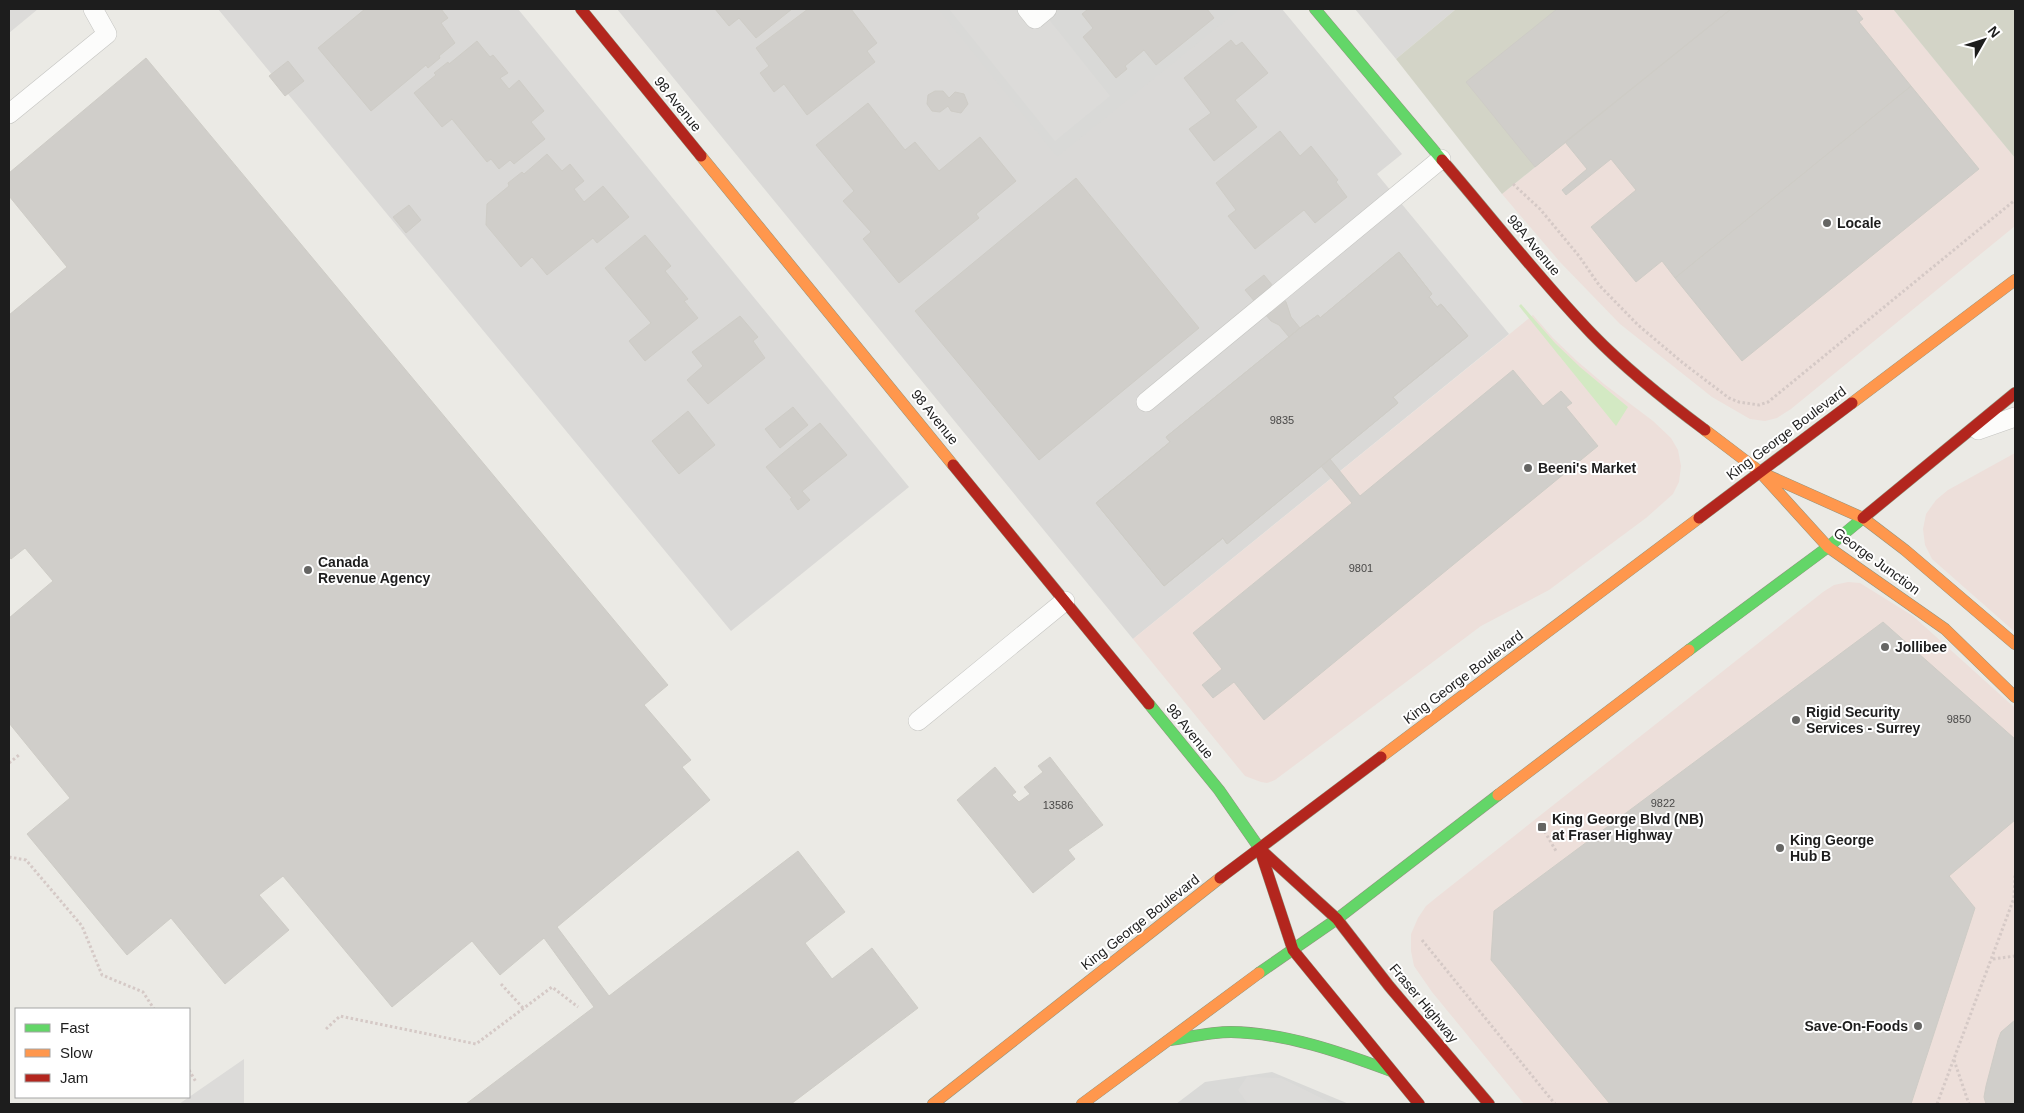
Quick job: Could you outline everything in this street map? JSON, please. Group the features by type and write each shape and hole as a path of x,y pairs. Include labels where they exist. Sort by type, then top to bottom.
{"main road":[{"name":"98 Avenue","path":"581,9 1219,790 1260,848"},
{"name":"98A Avenue","path":"1316,9 1558,297 1594,335 1634,373 1676,408 1759,471"},
{"name":"King George Boulevard","path":"933,1104 1260,848 2015,280"},
{"path":"1082,1104 1263,970 1337,919 1610,709 1828,547 2015,393"},
{"name":"George Junction","path":"1759,471 1863,518 1905,550 2015,644"},
{"name":"George Junction","path":"1759,471 1828,547 1945,630 2015,697"},
{"path":"1260,848 1293,950 1419,1104"},
{"name":"Fraser Highway","path":"1260,848 1337,919 1389,986 1489,1104"},
{"path":"1169,1040 1230,1032 1289,1038 1344,1054 1391,1071"}],"lane":[{"path":"9,114 107,34 93,9"},
{"path":"1027,9 1035,19 1047,9"},
{"path":"1146,402 1442,159"},
{"path":"1965,434 2015,418"},
{"path":"918,721 1064,601"}],"path":[{"path":"1513,184 1540,210 1579,256 1599,285 1638,325 1683,363 1730,398 1750,405 1768,402 2015,200"},
{"path":"9,763 19,755"},
{"path":"1542,827 1556,851"},
{"path":"9,857 26,860 82,926 102,975 143,992 153,1008"},
{"path":"1937,1104 2014,898 2015,874"},
{"path":"1422,940 1555,1104"},
{"path":"1992,959 2015,956"},
{"path":"501,984 523,1008"},
{"path":"326,1029 340,1016 476,1044 552,988 578,1008"},
{"path":"1954,1060 1969,1104"},
{"path":"190,1072 196,1082"}],"shaded area":[{"path":"9,9 38,9 9,33"},
{"path":"218,9 518,9 909,487 731,631"},
{"path":"617,9 1282,9 1402,154 1377,174 1509,334 1133,639"},
{"path":"938,9 1240,9 1057,157"},
{"path":"949,9 1047,9 1043,12 1110,96 1055,141"},
{"path":"1355,9 1456,9 1396,59"},
{"path":"1456,9 1730,9 1502,194 1396,59"},
{"path":"1730,9 1893,9 2015,158 2015,226 1791,409 1777,418 1765,421 1750,419 1712,397 1620,324 1560,262 1502,194"},
{"path":"1893,9 2015,9 2015,158 1959,90"},
{"path":"1533,315 1577,361 1653,421 1671,438 1678,450 1681,466 1679,482 1673,494 1646,518 1549,590 1481,626 1275,780 1267,783 1245,776 1133,639"},
{"path":"2015,453 2015,632 1932,559 1925,545 1923,529 1926,514 1936,500 1948,490"},
{"name":"King George Hub B","path":"1848,582 1860,583 1913,616 2015,708 2015,1104 1524,1104 1432,992 1414,966 1411,951 1411,934 1418,918 1426,906 1437,897 1823,592 1834,585"},
{"path":"244,1059 244,1104 179,1104"},
{"path":"1272,1072 1349,1104 1176,1104 1205,1082"},
{"path":"1247,1077 1281,1078 1333,1104 1248,1104 1238,1090"}],"green space":[{"path":"1521,304 1555,343 1580,367 1628,407 1616,426 1519,306"}],"building":[{"path":"365,9 441,9 448,18 441,23 455,43 428,68 426,65 371,111 318,48"},
{"path":"715,9 792,9 756,38 739,18 729,26"},
{"path":"808,9 851,9 877,43 867,51 875,62 807,115 784,84 774,92 760,73 769,66 756,48"},
{"path":"1088,9 1207,9 1214,18 1156,65 1144,50 1125,66 1127,69 1116,78 1083,37 1093,28 1082,14"},
{"path":"1557,9 1731,9 1535,167 1466,82"},
{"path":"1731,9 1855,9 1863,19 1859,22 1911,86 1675,278 1662,261 1636,282 1591,227 1636,190 1611,159 1566,195 1562,190 1587,169 1565,142"},
{"path":"1231,40 1236,46 1242,42 1268,73 1235,100 1257,127 1214,161 1189,129 1211,113 1184,78"},
{"path":"477,41 490,57 493,55 508,73 500,78 509,89 519,80 544,111 531,122 545,139 514,164 510,160 499,169 491,159 487,162 452,119 442,127 414,93 436,75 434,73 448,62 449,64"},
{"name":"Canada Revenue Agency","path":"146,58 668,685 644,705 691,760 682,767 710,800 557,927 609,996 798,851 845,912 805,943 832,979 872,948 918,1008 791,1104 466,1104 594,1007 544,938 500,975 472,941 392,1007 283,876 259,895 289,930 225,984 171,918 127,955 27,834 70,798 9,723 9,618 53,581 25,548 11,559 9,556 9,315 67,267 9,196 9,173"},
{"path":"288,61 304,81 285,96 269,76"},
{"name":"Locale","path":"1911,86 1979,169 1742,361 1675,278"},
{"path":"935,91 943,91 949,98 955,92 964,94 968,104 961,113 951,111 948,106 940,112 932,111 927,104 928,95"},
{"path":"868,103 905,150 915,142 939,171 980,137 1016,181 976,214 979,218 899,283 863,239 871,232 843,201 854,191 816,145"},
{"path":"1280,131 1300,156 1311,146 1338,180 1336,182 1347,197 1315,223 1304,210 1255,249 1228,216 1236,210 1216,183"},
{"path":"547,154 562,171 570,164 584,181 574,189 584,202 603,186 629,217 597,243 593,238 547,275 532,257 521,267 486,225 487,204 509,186 508,183 522,172 524,174"},
{"path":"1076,178 1199,328 1039,460 915,311"},
{"path":"409,205 421,220 406,233 393,217"},
{"path":"645,235 671,266 665,271 688,299 684,301 698,318 645,361 629,341 651,323 605,268"},
{"path":"1399,252 1432,294 1429,297 1437,307 1441,304 1468,336 1393,397 1398,403 1227,544 1223,538 1164,586 1096,503 1170,442 1166,437 1300,328 1318,315 1320,318"},
{"path":"1399,252 1432,294 1429,297 1437,307 1441,304 1468,336 1393,397 1398,403 1227,544 1223,538 1164,586 1096,503 1170,442 1166,437 1300,328 1318,315 1320,318"},
{"path":"1264,275 1286,302 1291,317 1300,328 1289,337 1279,325 1271,321 1245,290"},
{"path":"740,316 758,337 753,341 765,358 708,404 687,380 703,366 692,352"},
{"path":"1513,370 1543,406 1561,391 1572,403 1566,407 1598,446 1264,720 1234,682 1213,698 1202,685 1222,669 1193,633 1352,503 1321,466 1330,459 1360,496"},
{"path":"793,407 808,425 780,448 765,429"},
{"path":"688,411 715,445 679,474 652,441"},
{"path":"820,423 847,455 802,491 810,500 798,510 790,499 792,498 766,467"},
{"name":"King George Hub B","path":"1883,622 2015,739 2015,820 1949,876 1975,908 1911,1104 1610,1104 1491,960 1494,911"},
{"path":"1050,757 1103,825 1068,850 1075,859 1033,893 957,800 995,767 1016,792 1012,795 1019,802 1030,794 1024,787 1043,772 1038,766"},
{"path":"2015,1020 2015,1104 1986,1104 1984,1097 1986,1086 1998,1040 2001,1032"}],"traffic: fast":[{"path":"1315,9 1442,160"},
{"path":"1689,650 1828,547 1863,518"},
{"path":"1149,704 1219,790 1260,849"},
{"path":"1259,973 1337,919 1498,795"},
{"path":"1170,1040 1223,1032 1252,1033 1312,1045 1391,1071"}],"traffic: slow":[{"path":"701,156 953,465"},
{"path":"1852,403 2015,280"},
{"path":"1705,430 1759,471 1828,547 1945,629 2015,697"},
{"path":"1769,476 1863,518 1905,550 2015,644"},
{"path":"1381,757 1699,518"},
{"path":"1498,795 1689,650"},
{"path":"933,1104 1220,878"},
{"path":"1082,1104 1259,973"}],"traffic: jam":[{"path":"581,9 701,156"},
{"path":"1442,160 1534,270 1592,334 1647,384 1705,430"},
{"path":"1863,518 2015,393"},
{"path":"1699,518 1852,403"},
{"path":"953,465 1149,704"},
{"path":"1220,878 1381,757"},
{"path":"1260,849 1337,919 1389,986 1489,1104"},
{"path":"1260,850 1293,950 1419,1104"}],"place":[{"name":"Locale","path":"1827,223"},
{"name":"Beeni's Market","path":"1528,468"},
{"name":"Canada Revenue Agency","path":"308,570"},
{"name":"Jollibee","path":"1885,647"},
{"name":"Rigid Security Services - Surrey","path":"1796,720"},
{"name":"King George Blvd (NB) at Fraser Highway","path":"1542,827"},
{"name":"King George Hub B","path":"1780,848"},
{"name":"Save-On-Foods","path":"1918,1026"}]}
